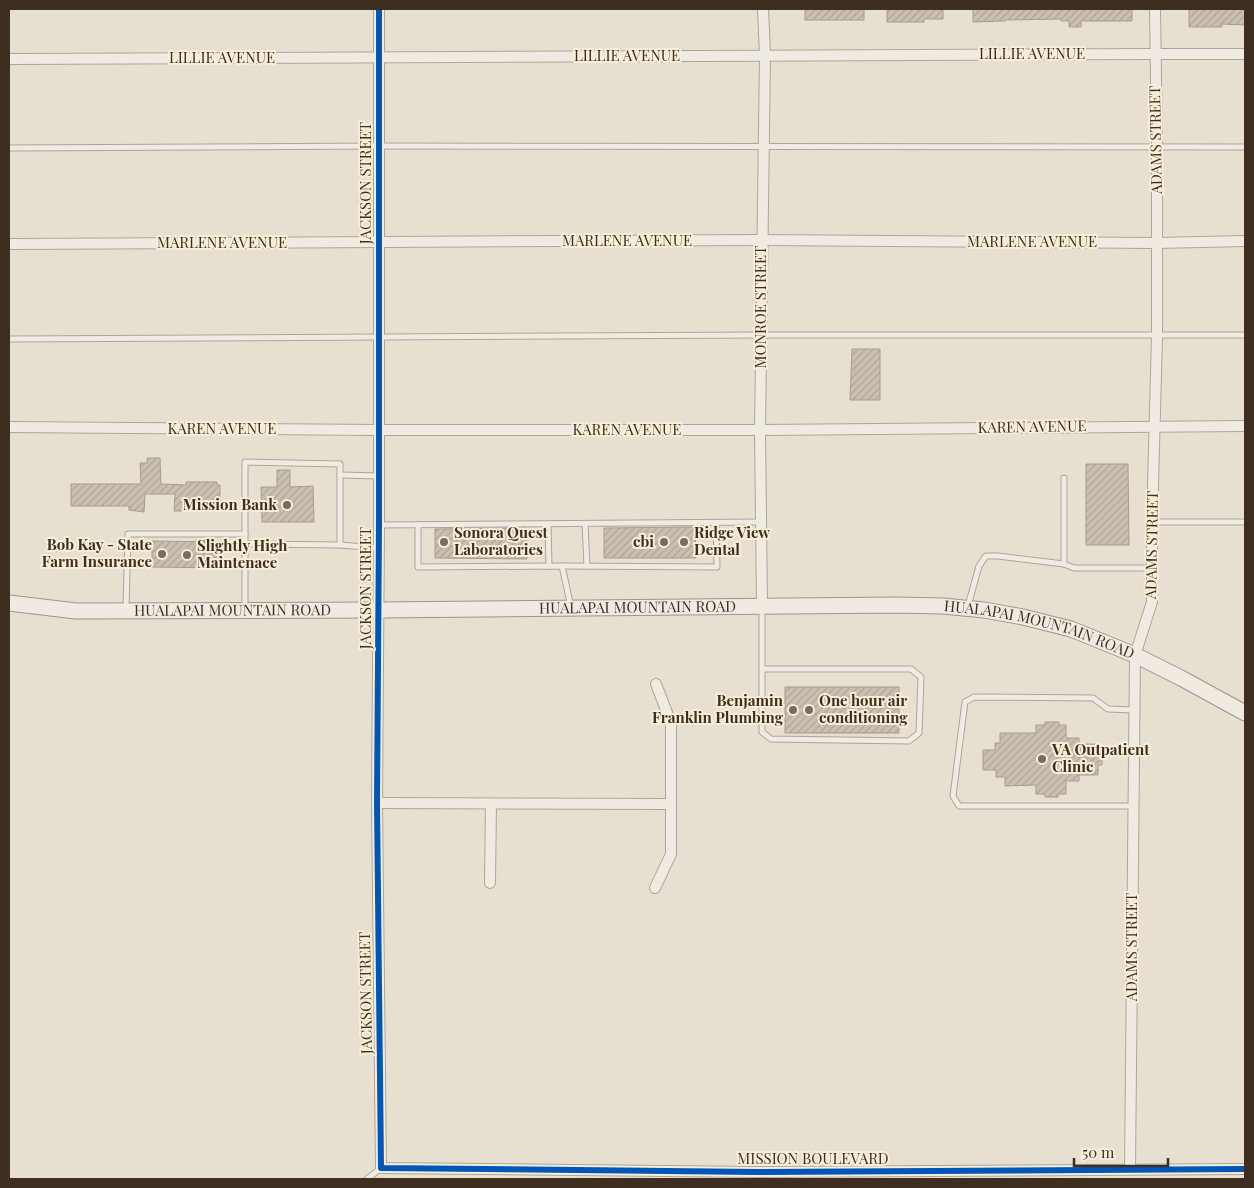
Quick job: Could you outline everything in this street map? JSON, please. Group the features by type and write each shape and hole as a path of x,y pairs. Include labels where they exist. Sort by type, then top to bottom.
{"main road":[{"name":"HUALAPAI MOUNTAIN ROAD","path":"9,603 76,611 943,606 984,610 1023,617 1071,629 1135,655 1245,713"}],"street":[{"name":"JACKSON STREET","path":"379,9 377,803 381,1168"},
{"name":"MONROE STREET","path":"762,606 760,430 765,55 763,9"},
{"name":"ADAMS STREET","path":"1130,1169 1135,655 1152,602 1152,522 1157,336 1155,9"},
{"name":"LILLIE AVENUE","path":"9,59 1245,54"},
{"name":"MARLENE AVENUE","path":"9,244 762,240 1157,243 1245,241"},
{"name":"KAREN AVENUE","path":"9,427 379,430 760,430 1245,426"},
{"path":"655,888 671,854 671,723 656,684"},
{"path":"377,803 671,804"},
{"path":"490,883 491,804"},
{"name":"MISSION BOULEVARD","path":"381,1168 757,1176 1130,1169 1245,1169"}],"lane":[{"path":"9,148 379,146 1245,147"},
{"path":"9,339 761,335 1245,335"},
{"path":"245,611 245,462 340,464 340,545"},
{"path":"340,475 379,476"},
{"path":"1064,478 1064,564"},
{"path":"379,525 761,522"},
{"path":"1152,522 1245,522"},
{"path":"418,526 418,568 549,566 716,567 716,523"},
{"path":"548,524 549,566"},
{"path":"585,524 587,566"},
{"path":"126,611 128,534 245,534"},
{"path":"245,544 340,545 378,548"},
{"path":"968,609 979,566 986,556 1064,564 1074,568 1152,568"},
{"path":"562,566 571,608"},
{"path":"762,606 762,669 762,732 771,739 909,740 919,733 921,677 911,669 762,669"},
{"path":"1133,806 959,806 952,796 965,702 974,697 1093,698 1108,709 1134,710"},
{"path":"367,1179 381,1168"}],"building":[{"path":"805,9 864,9 864,20 805,20"},
{"path":"887,9 943,9 943,19 924,19 924,22 887,22"},
{"path":"973,9 1132,9 1132,21 1081,21 1081,27 1069,27 1069,21 1061,21 1061,19 973,22"},
{"path":"1189,9 1245,9 1245,25 1222,24 1222,27 1189,27"},
{"path":"852,349 880,349 880,400 850,400"},
{"path":"147,458 160,458 161,484 186,485 186,482 217,482 217,485 220,485 220,511 174,511 175,494 145,494 144,512 129,510 129,506 71,506 71,484 141,484 140,463 147,463"},
{"path":"1086,464 1128,464 1129,545 1086,545"},
{"name":"Mission Bank","path":"277,470 290,470 290,487 313,486 314,522 262,522 261,487 277,487"},
{"path":"695,527 696,558 604,558 604,528"},
{"path":"527,528 527,559 435,558 435,529"},
{"path":"152,541 220,542 220,568 152,567"},
{"path":"785,687 899,687 899,733 785,733"},
{"name":"VA Outpatient Clinic","path":"1045,722 1059,722 1059,725 1066,725 1066,738 1079,738 1079,744 1098,744 1098,752 1102,752 1102,765 1098,765 1098,775 1079,775 1079,781 1066,781 1066,794 1058,794 1058,797 1045,797 1045,794 1036,794 1036,785 1005,786 1005,777 996,777 996,770 983,770 983,750 995,750 995,743 1000,743 1000,733 1036,733 1036,725 1045,725"}],"cycle path":[{"path":"379,9 377,803 381,1168 757,1172 1245,1169"}],"place":[{"name":"Mission Bank","path":"287,505"},
{"name":"Sonora Quest Laboratories","path":"444,542"},
{"name":"cbi","path":"664,542"},
{"name":"Ridge View Dental","path":"684,542"},
{"name":"Bob Kay - State Farm Insurance","path":"162,554"},
{"name":"Slightly High Maintenace","path":"187,555"},
{"name":"Benjamin Franklin Plumbing","path":"793,710"},
{"name":"One hour air conditioning","path":"809,710"},
{"name":"VA Outpatient Clinic","path":"1042,759"}]}
